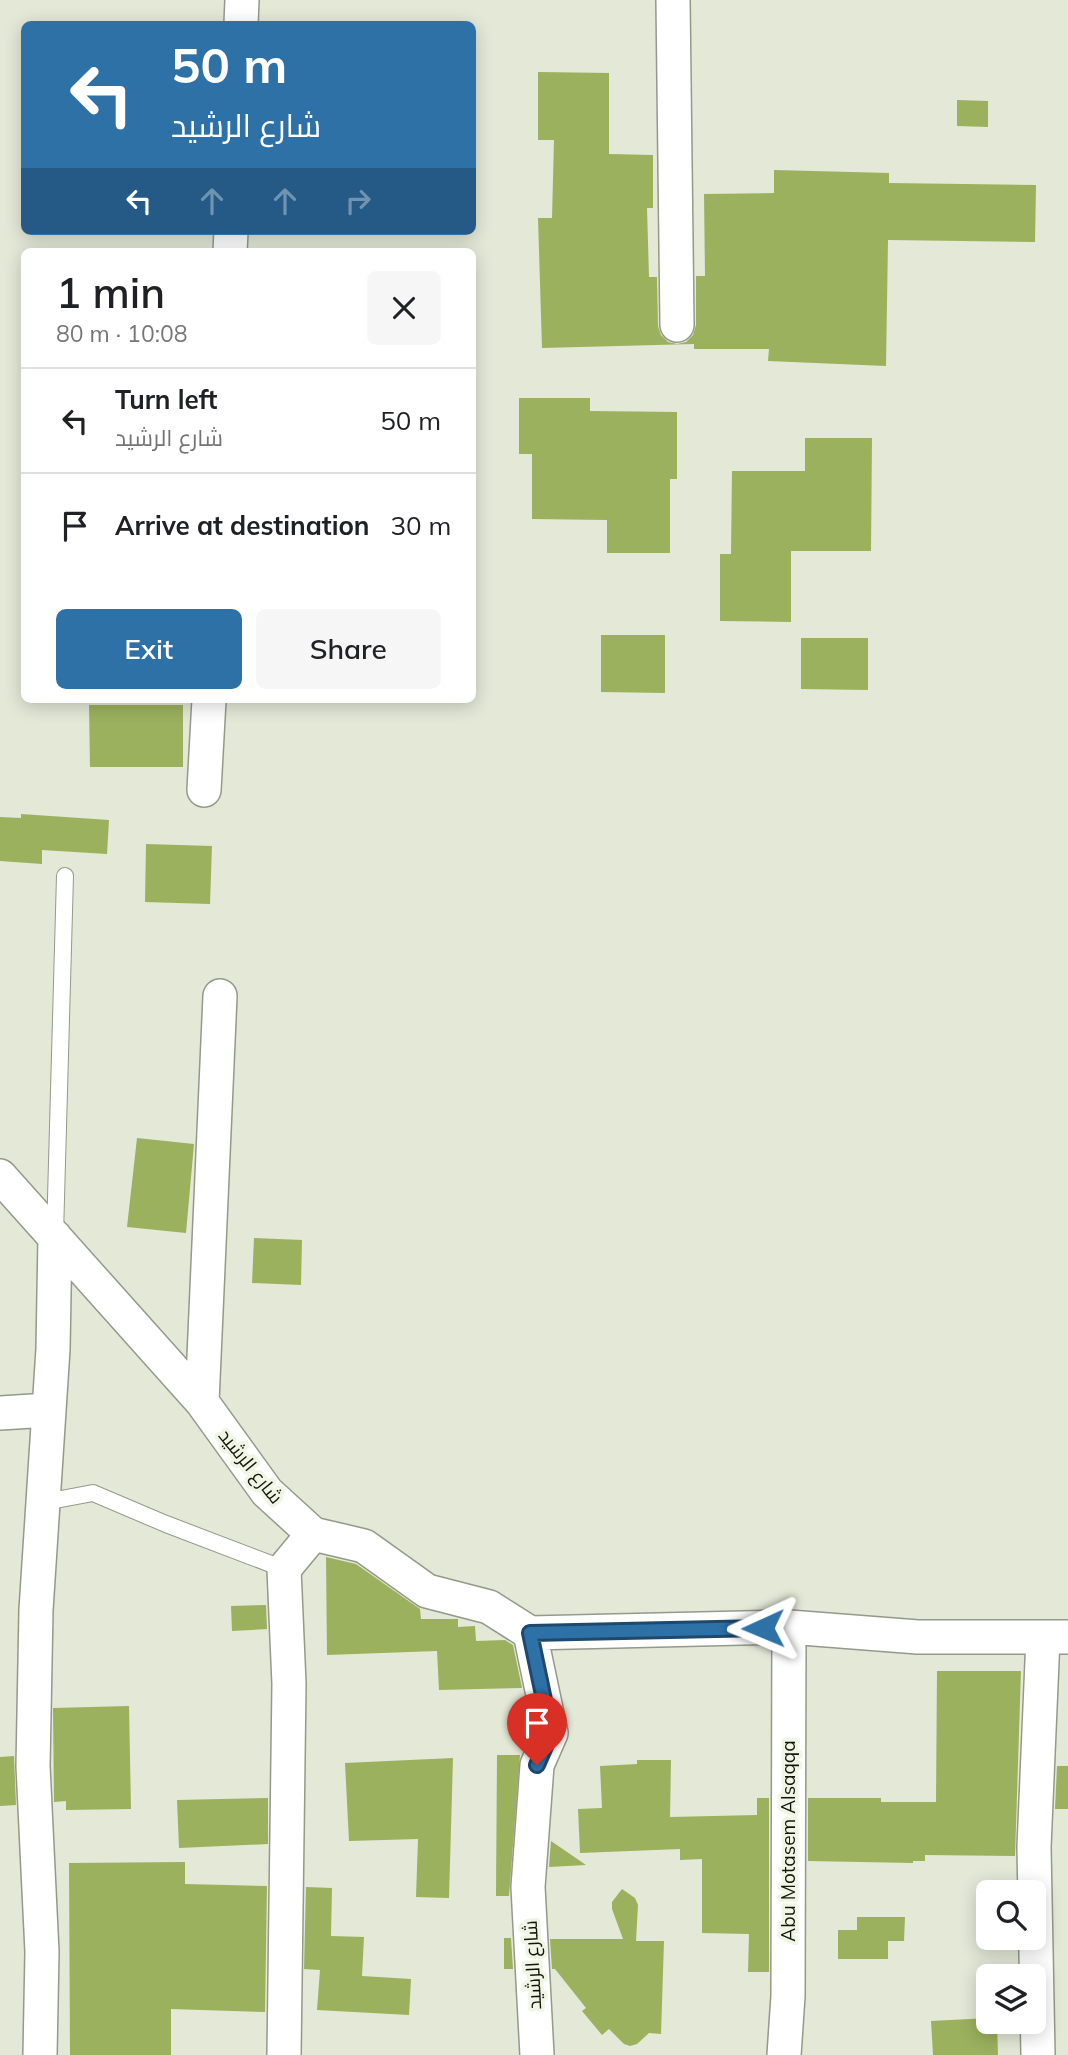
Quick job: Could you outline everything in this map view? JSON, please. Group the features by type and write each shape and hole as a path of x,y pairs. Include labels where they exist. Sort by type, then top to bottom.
{"street":[{"path":"241,21 242,0"},
{"path":"673,0 677,325"},
{"path":"204,790 209,703"},
{"path":"201,1402 220,996"},
{"name":"شارع الرشيد","path":"0,1176 201,1402 267,1492 313,1534 364,1546 427,1591 489,1607 530,1633 551,1733 537,1765 528,1887 537,2055"},
{"path":"40,2055 41,1952 33,1766 36,1610 46,1502 48,1410 54,1349 55,1237"},
{"path":"0,1413 48,1410"},
{"path":"284,2055 289,1684 284,1569 313,1534"},
{"path":"530,1633 789,1627 918,1637 1055,1637 1034,1847 1038,2055"},
{"name":"Abu Motasem Alsaqqa","path":"785,2055 788,1982 789,1627"}],"lane":[{"path":"55,1237 65,876"},
{"path":"46,1502 93,1493 284,1569"}],"building":[{"path":"538,72 609,73 609,154 653,155 653,208 647,208 649,277 657,277 658,326 661,335 668,342 686,342 693,335 696,325 696,276 705,276 704,194 774,193 774,170 889,173 889,183 1036,185 1035,242 888,240 886,366 768,361 769,349 694,349 694,344 542,348 538,218 552,218 554,140 538,140"},
{"path":"957,100 988,101 988,127 957,126"},
{"path":"519,398 590,398 590,411 677,412 677,479 670,479 670,553 607,553 607,520 532,519 532,454 519,454"},
{"path":"805,438 872,438 871,551 791,551 791,622 720,621 720,554 731,554 732,471 805,471"},
{"path":"601,635 665,635 665,693 601,692"},
{"path":"801,638 868,638 868,690 801,689"},
{"path":"89,705 183,705 183,767 90,767"},
{"path":"21,814 109,820 107,854 42,850 42,864 0,861 0,817 21,818"},
{"path":"146,844 212,846 210,904 145,902"},
{"path":"137,1138 194,1144 186,1233 127,1227"},
{"path":"254,1238 302,1240 301,1285 252,1283"},
{"path":"326,1557 356,1564 420,1609 421,1619 458,1619 458,1627 475,1626 476,1641 505,1640 513,1645 522,1688 439,1690 437,1651 327,1655"},
{"path":"266,1605 267,1629 232,1631 231,1606"},
{"path":"937,1671 1021,1671 1015,1856 925,1855 925,1861 913,1863 808,1861 808,1798 881,1798 881,1802 936,1802"},
{"path":"129,1706 131,1809 66,1810 66,1801 54,1802 53,1708"},
{"path":"497,1755 520,1755 509,1896 496,1896"},
{"path":"14,1756 16,1805 0,1806 0,1757"},
{"path":"453,1758 449,1898 416,1897 418,1839 349,1841 345,1763"},
{"path":"637,1760 671,1760 670,1817 757,1815 757,1798 769,1798 769,1972 748,1972 749,1934 702,1933 702,1859 680,1860 680,1849 580,1853 578,1809 602,1808 600,1766 637,1764"},
{"path":"1057,1766 1068,1766 1068,1809 1055,1809"},
{"path":"268,1798 268,1844 179,1848 177,1800"},
{"path":"551,1841 586,1865 549,1867"},
{"path":"185,1862 185,1884 267,1886 265,2012 171,2009 171,2055 70,2055 69,1863"},
{"path":"306,1887 332,1888 331,1936 364,1937 362,1976 411,1979 409,2015 317,2010 320,1970 304,1969"},
{"path":"622,1889 635,1898 638,1905 636,1941 664,1941 661,2034 649,2033 637,2044 630,2046 624,2044 609,2029 602,2035 582,2011 586,2008 555,1969 552,1969 550,1939 623,1939 612,1909 612,1902"},
{"path":"857,1917 905,1917 904,1941 888,1941 888,1959 838,1959 838,1930 857,1930"},
{"path":"504,1938 511,1938 513,1969 504,1969"},
{"path":"976,2019 976,2034 997,2034 998,2055 933,2055 931,2021"}],"route":[{"path":"537,1765 551,1733 530,1633 763,1628"}]}
